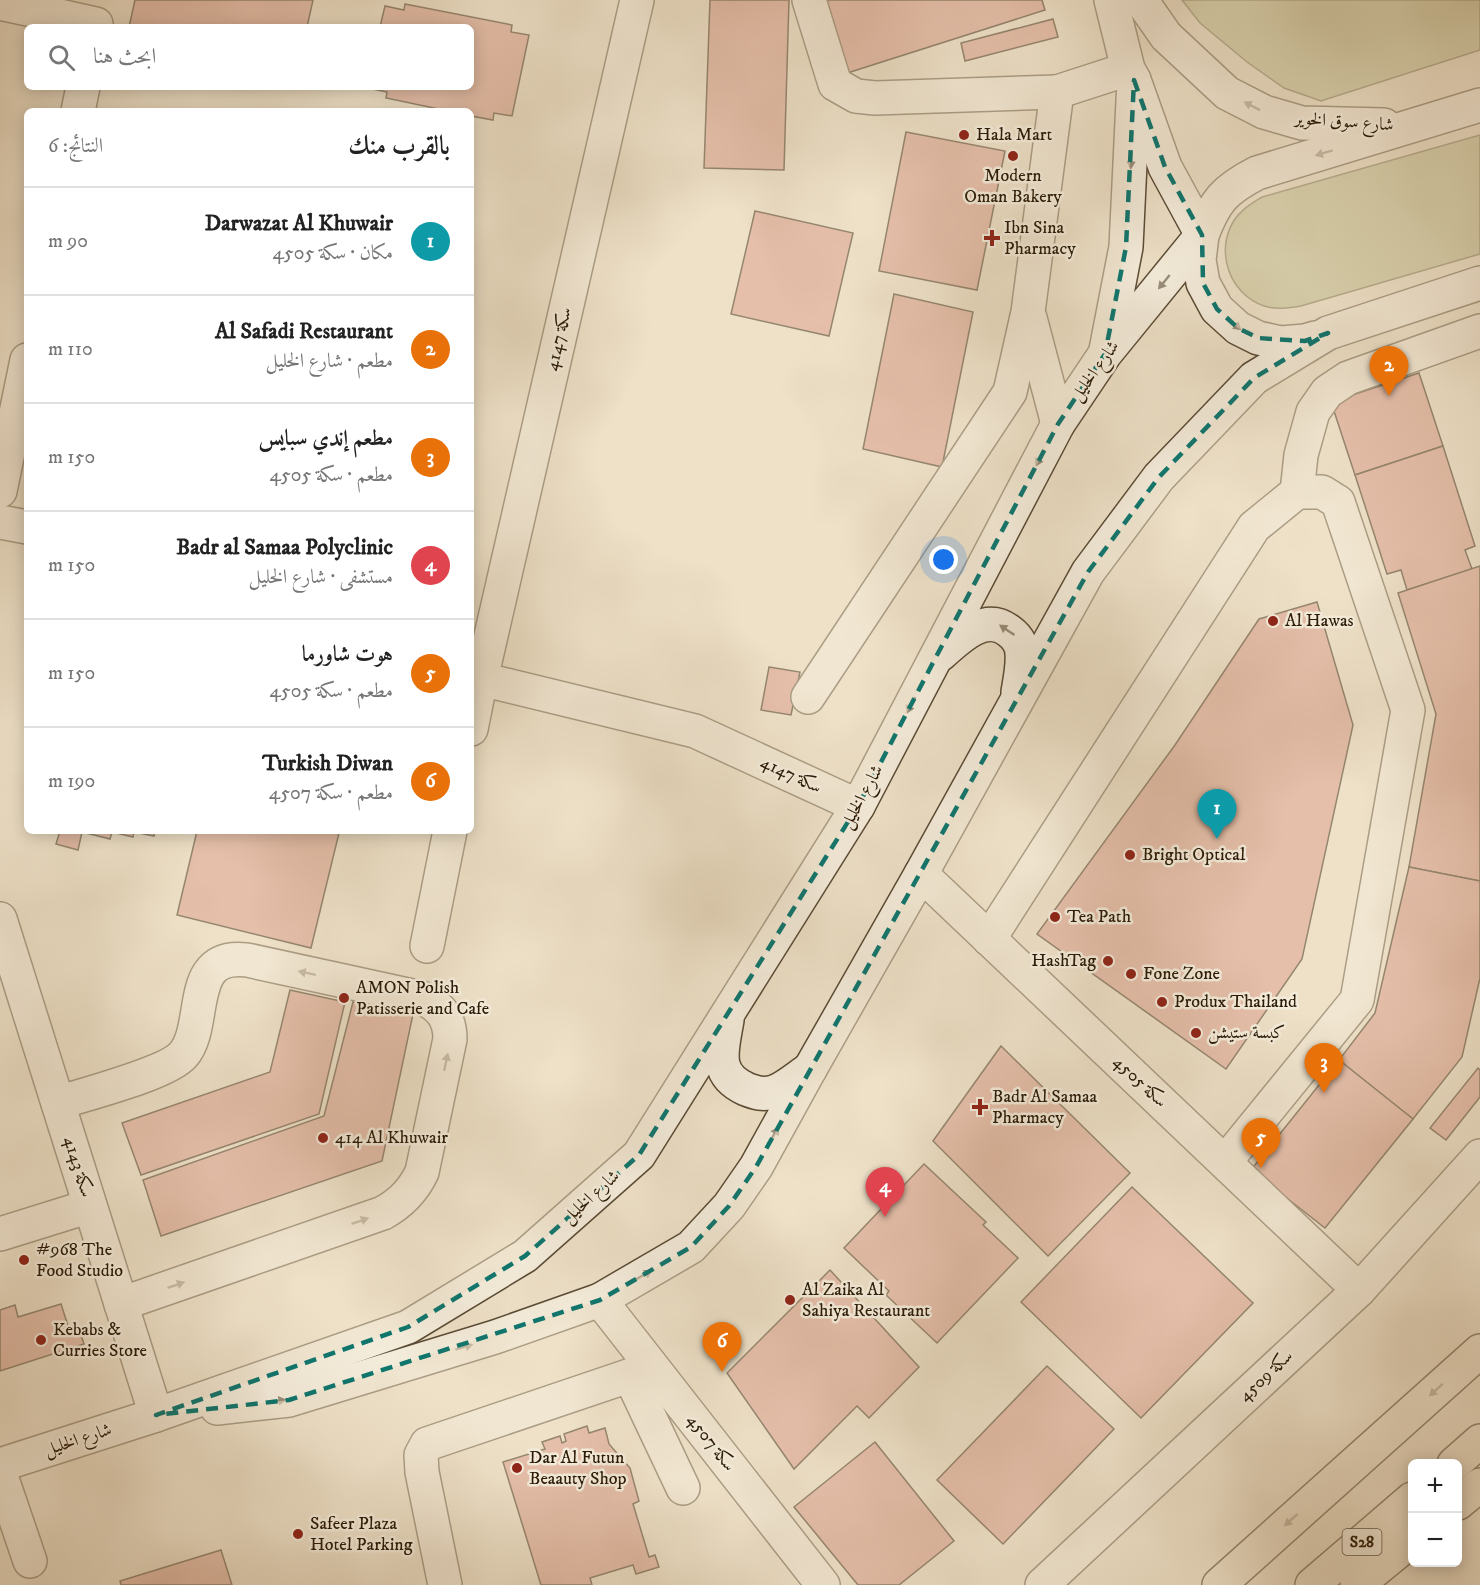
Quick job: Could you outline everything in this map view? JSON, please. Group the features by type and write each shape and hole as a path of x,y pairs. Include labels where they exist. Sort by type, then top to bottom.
{"main road":[{"path":"1219,1585 1480,1351"},
{"path":"1460,1459 1480,1441"},
{"path":"1462,1500 1480,1485"},
{"name":"S28","path":"1312,1585 1408,1503"},
{"name":"S28","path":"1357,1585 1408,1544"}],"street":[{"name":"سكة 4147","path":"474,714 637,0"},
{"path":"809,0 836,84 856,96 875,98 1058,92 1131,75"},
{"path":"1111,0 1131,75 1165,167 1202,235 1199,260 1203,283 1217,309 1238,328 1258,338 1281,343 1305,341 1328,333"},
{"name":"شارع سوق الخوير","path":"1141,0 1166,36 1227,93 1264,112 1302,123 1413,125"},
{"path":"0,3 98,17"},
{"path":"1105,354 1126,247 1131,75"},
{"path":"79,108 82,90"},
{"path":"808,697 1010,392 1028,312 1058,92"},
{"name":"شارع الخليل","path":"0,1466 156,1415 408,1327 525,1256 639,1155 858,806 1058,424 1105,354 1202,235 1210,213 1222,196 1257,173 1480,105"},
{"name":"شارع الخليل","path":"156,1415 289,1400 495,1337 600,1300 691,1247 729,1206 756,1167 1088,572 1159,477 1254,378 1328,333 1480,283"},
{"path":"1028,312 1058,424"},
{"path":"1297,492 1301,455 1313,412 1327,392 1348,378 1480,331"},
{"path":"0,491 24,375"},
{"path":"989,939 1254,527 1297,492 1322,492 1338,502 1408,710 1357,1000 1225,1162"},
{"path":"0,522 24,526"},
{"path":"934,660 964,634 985,624 1001,624 1017,637 1023,652 1017,702"},
{"name":"سكة 4147","path":"481,679 695,731 858,806"},
{"path":"427,946 449,834"},
{"name":"سكة 4505","path":"921,874 1359,1290"},
{"name":"سكة 4143","path":"0,919 10,982 58,1103 156,1415"},
{"path":"58,1103 158,1071 175,1062 183,1055 192,1038 204,981 210,972 229,960 247,960 422,998 441,1009 447,1018 450,1039 422,1172 416,1185 396,1206 383,1213 121,1304"},
{"path":"728,1013 722,1050 723,1070 737,1085 758,1094 775,1091 810,1069"},
{"name":"سكة 4509","path":"1042,1585 1359,1290 1480,1156"},
{"path":"0,1234 90,1206"},
{"name":"سكة 4507","path":"600,1300 641,1372 823,1585"},
{"path":"445,1585 422,1472 421,1455 427,1444 641,1372 683,1488"},
{"path":"0,1473 30,1561"}],"highlighted area":[{"path":"1134,80 1165,167 1202,235 1203,283 1217,309 1238,328 1258,338 1305,341 1328,333 1254,378 1159,477 1088,572 756,1167 729,1206 691,1247 600,1300 289,1400 156,1415 408,1327 525,1256 639,1155 858,806 1058,424 1105,354 1126,247"}],"green space":[{"path":"1182,0 1480,0 1480,50 1321,101 1284,88 1247,62 1200,23"},
{"path":"1480,135 1480,254 1301,306 1278,308 1264,306 1242,292 1235,282 1226,259 1225,247 1228,234 1239,214 1262,197"}],"building":[{"path":"135,0 313,0 308,24 130,24"},
{"path":"710,0 789,0 784,170 704,168"},
{"path":"817,0 1042,0 1045,10 841,75"},
{"path":"405,4 512,25 511,32 529,35 512,116 494,113 493,120 474,117 474,108 434,108 386,98 387,92 378,90 474,90 474,24 381,24 385,6 404,10"},
{"path":"1053,19 1058,37 965,61 961,43"},
{"path":"906,132 1005,151 977,290 879,271"},
{"path":"755,211 853,233 829,336 731,314"},
{"path":"894,294 973,312 942,467 863,449"},
{"path":"1419,373 1443,446 1355,475 1331,402"},
{"path":"1443,446 1475,546 1465,550 1472,569 1407,590 1401,570 1387,574 1355,475"},
{"path":"1480,566 1480,881 1409,867 1436,714 1398,593"},
{"path":"1317,602 1353,725 1302,959 1226,1069 1037,934 1175,745 1259,619"},
{"path":"769,667 800,672 791,715 761,710"},
{"path":"59,834 82,834 78,850 56,844"},
{"path":"90,834 111,834 110,839"},
{"path":"196,834 339,834 311,948 177,915"},
{"path":"1409,867 1480,881 1480,978 1462,1057 1413,1119 1339,1060 1375,1013"},
{"path":"290,990 345,1002 319,1114 141,1175 122,1123 270,1072"},
{"name":"414 Al Khuwair","path":"353,1002 413,1014 382,1161 161,1236 143,1180 324,1116"},
{"path":"1001,1046 1130,1173 1048,1256 933,1141"},
{"path":"1339,1060 1413,1119 1325,1228 1251,1170"},
{"path":"1478,1068 1480,1070 1480,1097 1446,1140 1430,1128"},
{"path":"924,1164 986,1222 983,1225 1018,1258 937,1343 886,1295 889,1291 844,1248"},
{"path":"1132,1187 1253,1303 1141,1418 1021,1302"},
{"path":"830,1270 919,1367 869,1418 857,1406 794,1469 727,1373"},
{"name":"Kebabs & Curries Store","path":"61,1304 71,1335 80,1332 84,1344 0,1371 0,1310 15,1305 18,1317"},
{"path":"1047,1366 1114,1429 1003,1544 937,1480"},
{"path":"587,1426 589,1433 605,1428 609,1444 630,1468 639,1501 633,1504 649,1557 655,1555 659,1567 636,1574 633,1565 590,1578 592,1585 541,1585 503,1462 545,1449 542,1442 560,1436 562,1443 566,1441 564,1434"},
{"path":"875,1442 954,1541 899,1585 858,1585 794,1507"},
{"path":"221,1550 232,1585 121,1585 120,1581"}],"place":[{"name":"Hala Mart","path":"964,135"},
{"name":"Modern Oman Bakery","path":"1013,156"},
{"name":"Ibn Sina Pharmacy","path":"992,238"},
{"name":"Al Safadi Restaurant","path":"1389,396"},
{"name":"Al Hawas","path":"1273,621"},
{"name":"Darwazat Al Khuwair","path":"1217,839"},
{"name":"Bright Optical","path":"1130,855"},
{"name":"Tea Path","path":"1055,917"},
{"name":"HashTag","path":"1108,961"},
{"name":"Fone Zone","path":"1131,974"},
{"name":"AMON Polish Patisserie and Cafe","path":"344,998"},
{"name":"Produx Thailand","path":"1162,1002"},
{"name":"كبسة ستيشن","path":"1196,1033"},
{"name":"مطعم إندي سبايس","path":"1324,1093"},
{"name":"Badr Al Samaa Pharmacy","path":"980,1107"},
{"name":"414 Al Khuwair","path":"323,1138"},
{"name":"هوت شاورما","path":"1261,1168"},
{"name":"Badr al Samaa Polyclinic","path":"885,1217"},
{"name":"#968 The Food Studio","path":"24,1260"},
{"name":"Al Zaika Al Sahiya Restaurant","path":"790,1300"},
{"name":"Kebabs & Curries Store","path":"41,1340"},
{"name":"Turkish Diwan","path":"722,1372"},
{"name":"Dar Al Futun Beaauty Shop","path":"517,1468"},
{"name":"Safeer Plaza Hotel Parking","path":"298,1534"}]}
